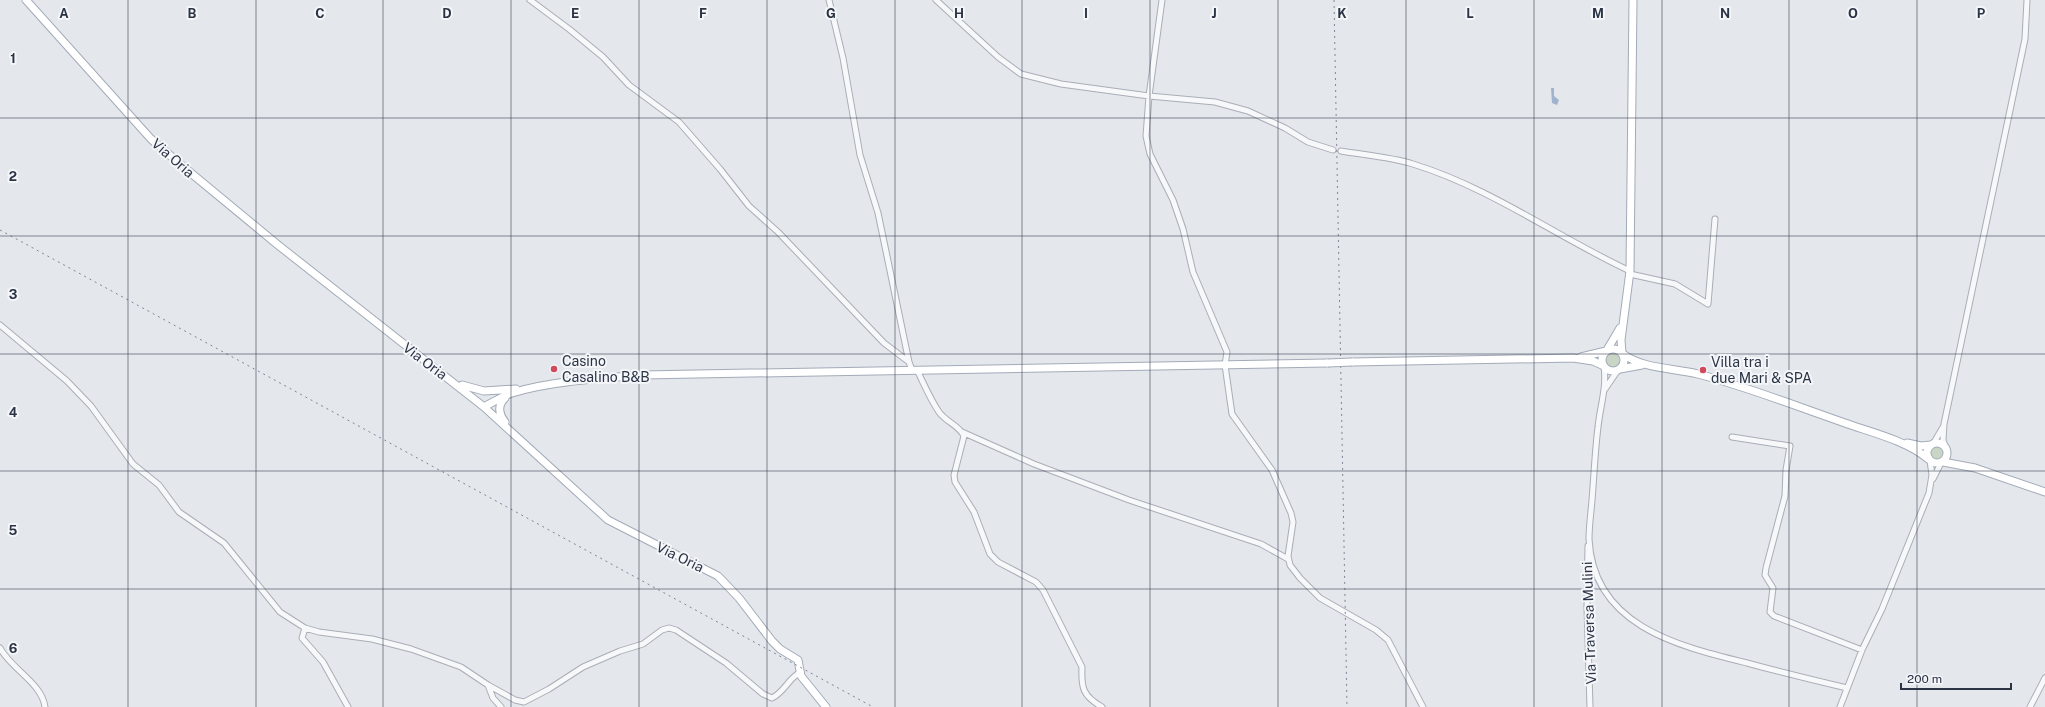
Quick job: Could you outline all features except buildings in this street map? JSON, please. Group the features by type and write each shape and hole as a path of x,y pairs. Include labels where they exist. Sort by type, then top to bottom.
{"main road":[{"name":"Via Oria","path":"26,0 151,139 244,219 483,405 615,525 718,576 739,598 772,641 780,649 798,660 804,680 826,707"},
{"path":"1619,370 1625,361 1622,353 1621,340 1630,273 1633,0"},
{"path":"1604,367 1602,358 1616,338 1624,319"},
{"path":"1573,358 1615,349 1632,360 1719,380 1889,439 1919,452 1934,463 1942,462 1975,468"},
{"path":"455,383 476,390 495,391 642,375 1573,358 1593,361 1610,371 1638,365 1654,366"},
{"path":"483,405 511,393 566,383"},
{"path":"483,405 486,396 495,391"},
{"path":"509,429 502,418 500,407 502,400 511,393"},
{"path":"1889,439 1920,446 1938,443 1946,448 1955,458 1975,468 2045,492"},
{"path":"1929,460 1927,451 1932,444"},
{"path":"1942,462 1947,458 1946,448"}],"street":[{"path":"530,0 569,28 603,57 629,85 679,122 711,158 749,206 778,232 884,344 909,362 939,412 947,422 962,432 1034,464 1129,500 1261,544 1280,553 1288,559 1296,574 1320,598 1376,630 1388,640 1422,707"},
{"path":"829,0 843,58 860,155 878,213 909,362"},
{"path":"936,0 998,57 1021,74 1061,84 1149,96 1215,102 1248,111 1285,128 1308,142 1333,150"},
{"path":"1162,0 1149,96 1146,136 1150,154 1173,200 1183,229 1193,272 1227,352 1225,365 1232,414 1272,470 1292,513 1293,522 1288,559"},
{"path":"1946,448 1943,440 1944,424 2017,82 2025,39 2027,0"},
{"path":"1341,152 1412,164 1482,191 1533,218 1592,254 1630,273 1676,284 1708,304 1715,219"},
{"path":"0,324 67,381 92,408 134,464 159,485 179,512 224,543 280,612 305,628 319,632 372,639 411,649 461,667 488,685 515,700 524,702 550,689 583,668 620,651 642,644 662,630 669,628 676,630 726,663 763,694 772,698 780,694 794,675 801,672"},
{"path":"1604,367 1603,394 1598,426 1589,539 1593,561 1608,596 1624,614 1654,635 1706,653 1847,688"},
{"path":"1603,394 1607,385 1619,370"},
{"path":"1932,444 1944,424"},
{"path":"962,432 964,436 954,475 955,482 974,512 990,554 998,562 1036,582 1043,590 1082,667 1081,681 1083,690 1092,701 1102,707"},
{"path":"1732,437 1790,446 1784,503 1765,575 1773,588 1770,612 1774,616 1862,650"},
{"path":"1840,707 1862,650 1882,610 1929,493 1931,482 1929,460"},
{"path":"1931,482 1942,462"},
{"name":"Via Traversa Mulini","path":"1589,539 1587,557 1587,586 1590,707"},
{"path":"305,628 302,638 323,662 348,707"},
{"path":"0,648 15,667 41,694 45,707"},
{"path":"2030,707 2045,678"},
{"path":"488,685 493,698 501,707"}],"green space":[{"path":"1613,352 1619,354 1621,360 1619,366 1613,368 1607,366 1605,360 1607,354"},
{"path":"1939,447 1942,448 1942,458 1935,459 1932,458 1931,451 1932,448"}],"water":[{"path":"1551,88 1554,88 1554,96 1559,100 1557,105 1552,103"}],"railway":[{"path":"1334,0 1347,707"},
{"path":"0,230 873,707"}],"place":[{"name":"Casino Casalino B&B","path":"554,369"},
{"name":"Villa tra i due Mari & SPA","path":"1703,370"}]}
